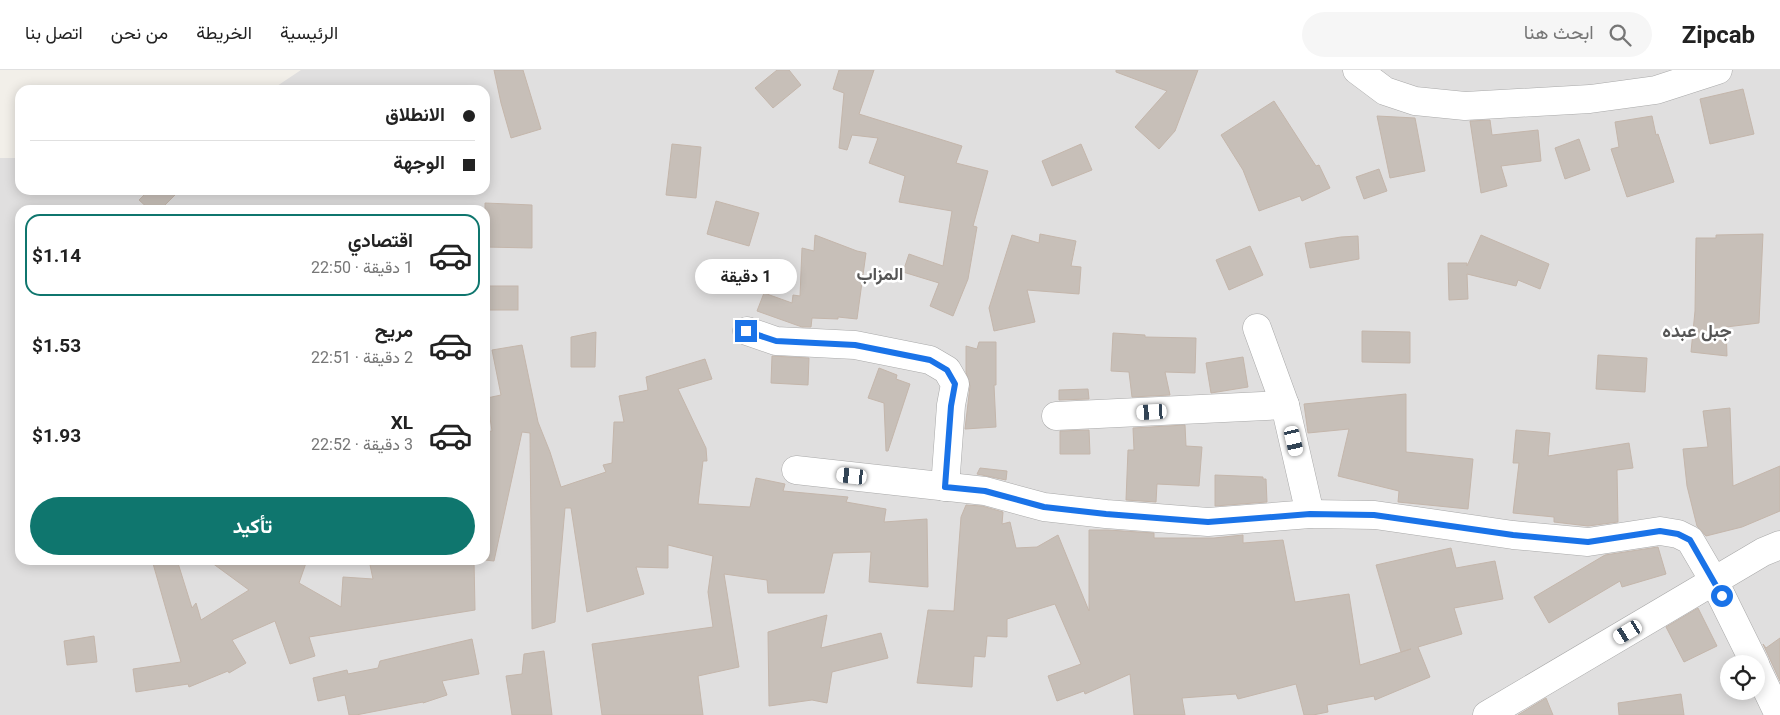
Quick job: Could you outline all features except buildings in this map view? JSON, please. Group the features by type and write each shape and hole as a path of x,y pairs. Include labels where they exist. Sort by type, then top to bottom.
{"street":[{"path":"1356,70 1385,91 1415,101 1465,106 1590,99 1656,90 1718,70"},
{"path":"1257,328 1285,405 1310,514"},
{"path":"746,331 776,341 855,345 930,360 947,370 955,384 951,406 945,487"},
{"path":"1056,416 1285,405"},
{"path":"796,470 985,491 1044,507 1199,521 1310,514 1374,515 1513,535 1588,542 1660,531 1678,534 1690,540 1714,581 1751,655"},
{"path":"1487,715 1763,552 1780,545"},
{"path":"1765,685 1779,715"}],"shaded area":[{"path":"301,70 1780,70 1780,715 0,715 0,158 15,158 15,195 490,195 490,85 278,85"}],"district":[{"name":"المزاب","path":"880,274"},
{"name":"جبل عبده","path":"1697,331"}],"route":[{"path":"746,331 776,341 855,345 930,360 947,370 955,384 951,406 945,487 985,491 1044,507 1208,522 1310,514 1374,515 1513,535 1588,542 1660,531 1678,534 1690,540 1722,596"}]}
